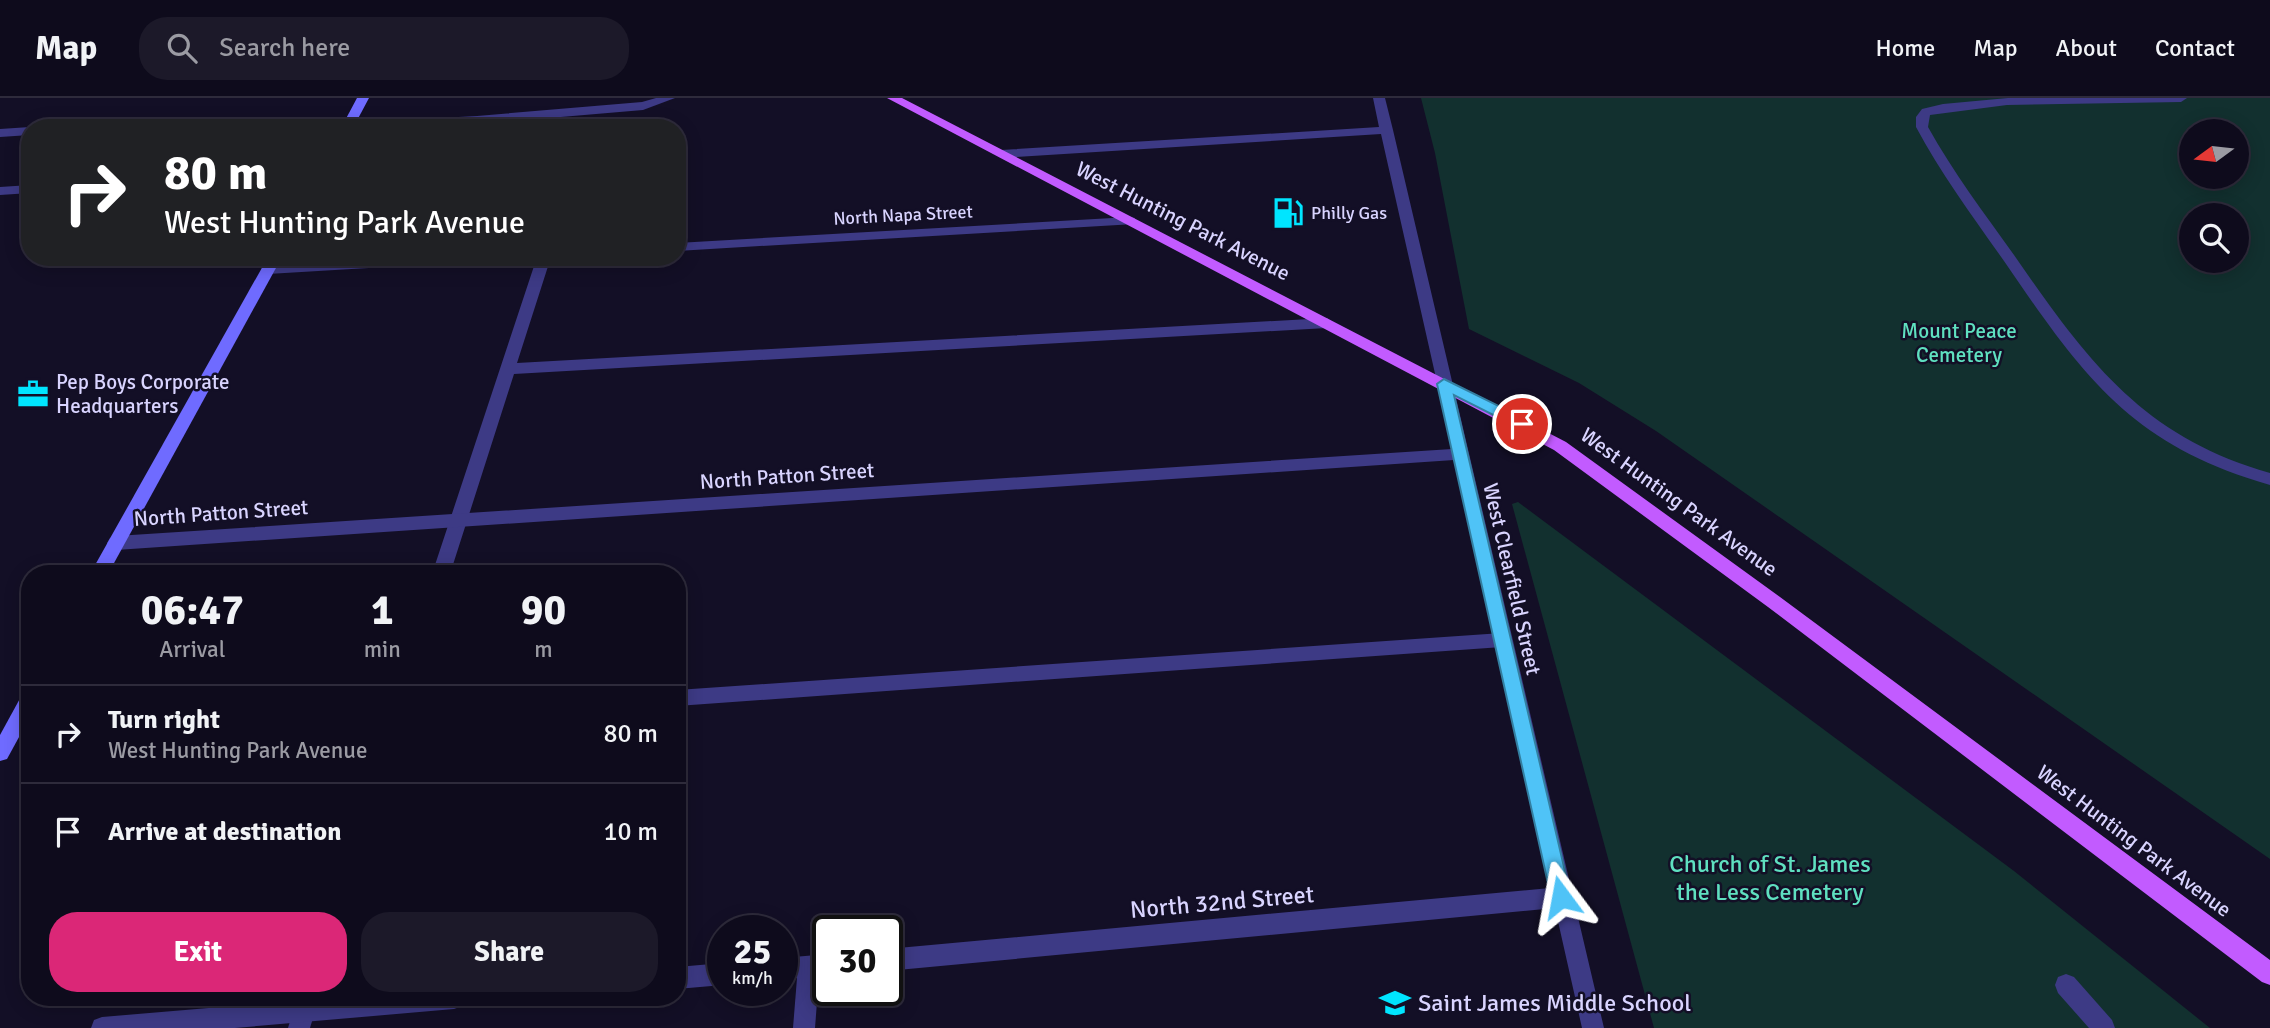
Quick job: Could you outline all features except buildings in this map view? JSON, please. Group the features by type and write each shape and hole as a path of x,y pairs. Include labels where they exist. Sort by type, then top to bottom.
{"main road":[{"path":"351,119 363,98"},
{"name":"West Hunting Park Avenue","path":"892,98 1538,432 1582,460 2270,974"},
{"path":"104,565 269,266"},
{"path":"0,753 21,715"}],"street":[{"path":"489,119 643,106 669,98"},
{"name":"West Clearfield Street","path":"1379,98 1593,1028"},
{"path":"2181,98 1971,100 1927,111 1922,118 1922,127 2050,318 2086,365 2107,387 2135,411 2196,450 2270,479"},
{"path":"1001,154 1387,130"},
{"path":"0,133 21,132"},
{"path":"0,191 21,190"},
{"name":"North Napa Street","path":"686,246 1130,221"},
{"path":"444,565 541,266"},
{"path":"508,369 1327,323"},
{"name":"North Patton Street","path":"116,543 1460,454"},
{"path":"686,697 1502,640"},
{"name":"North 32nd Street","path":"903,959 1561,897"},
{"path":"686,977 707,975"},
{"path":"2066,985 2104,1028"},
{"path":"804,1028 812,993"},
{"path":"102,1028 368,1006"}],"green space":[{"name":"Mount Peace Cemetery","path":"1421,98 2270,98 2270,859 1656,431 1579,383 1469,329 1435,153"},
{"name":"Church of St. James the Less Cemetery","path":"1518,502 2014,871 2210,1028 1654,1028 1512,504"}],"place":[{"name":"Philly Gas","path":"1288,213"},
{"name":"Pep Boys Corporate Headquarters","path":"33,394"},
{"name":"Saint James Middle School","path":"1395,1003"}],"route":[{"path":"1522,424 1444,384 1561,897"}]}
